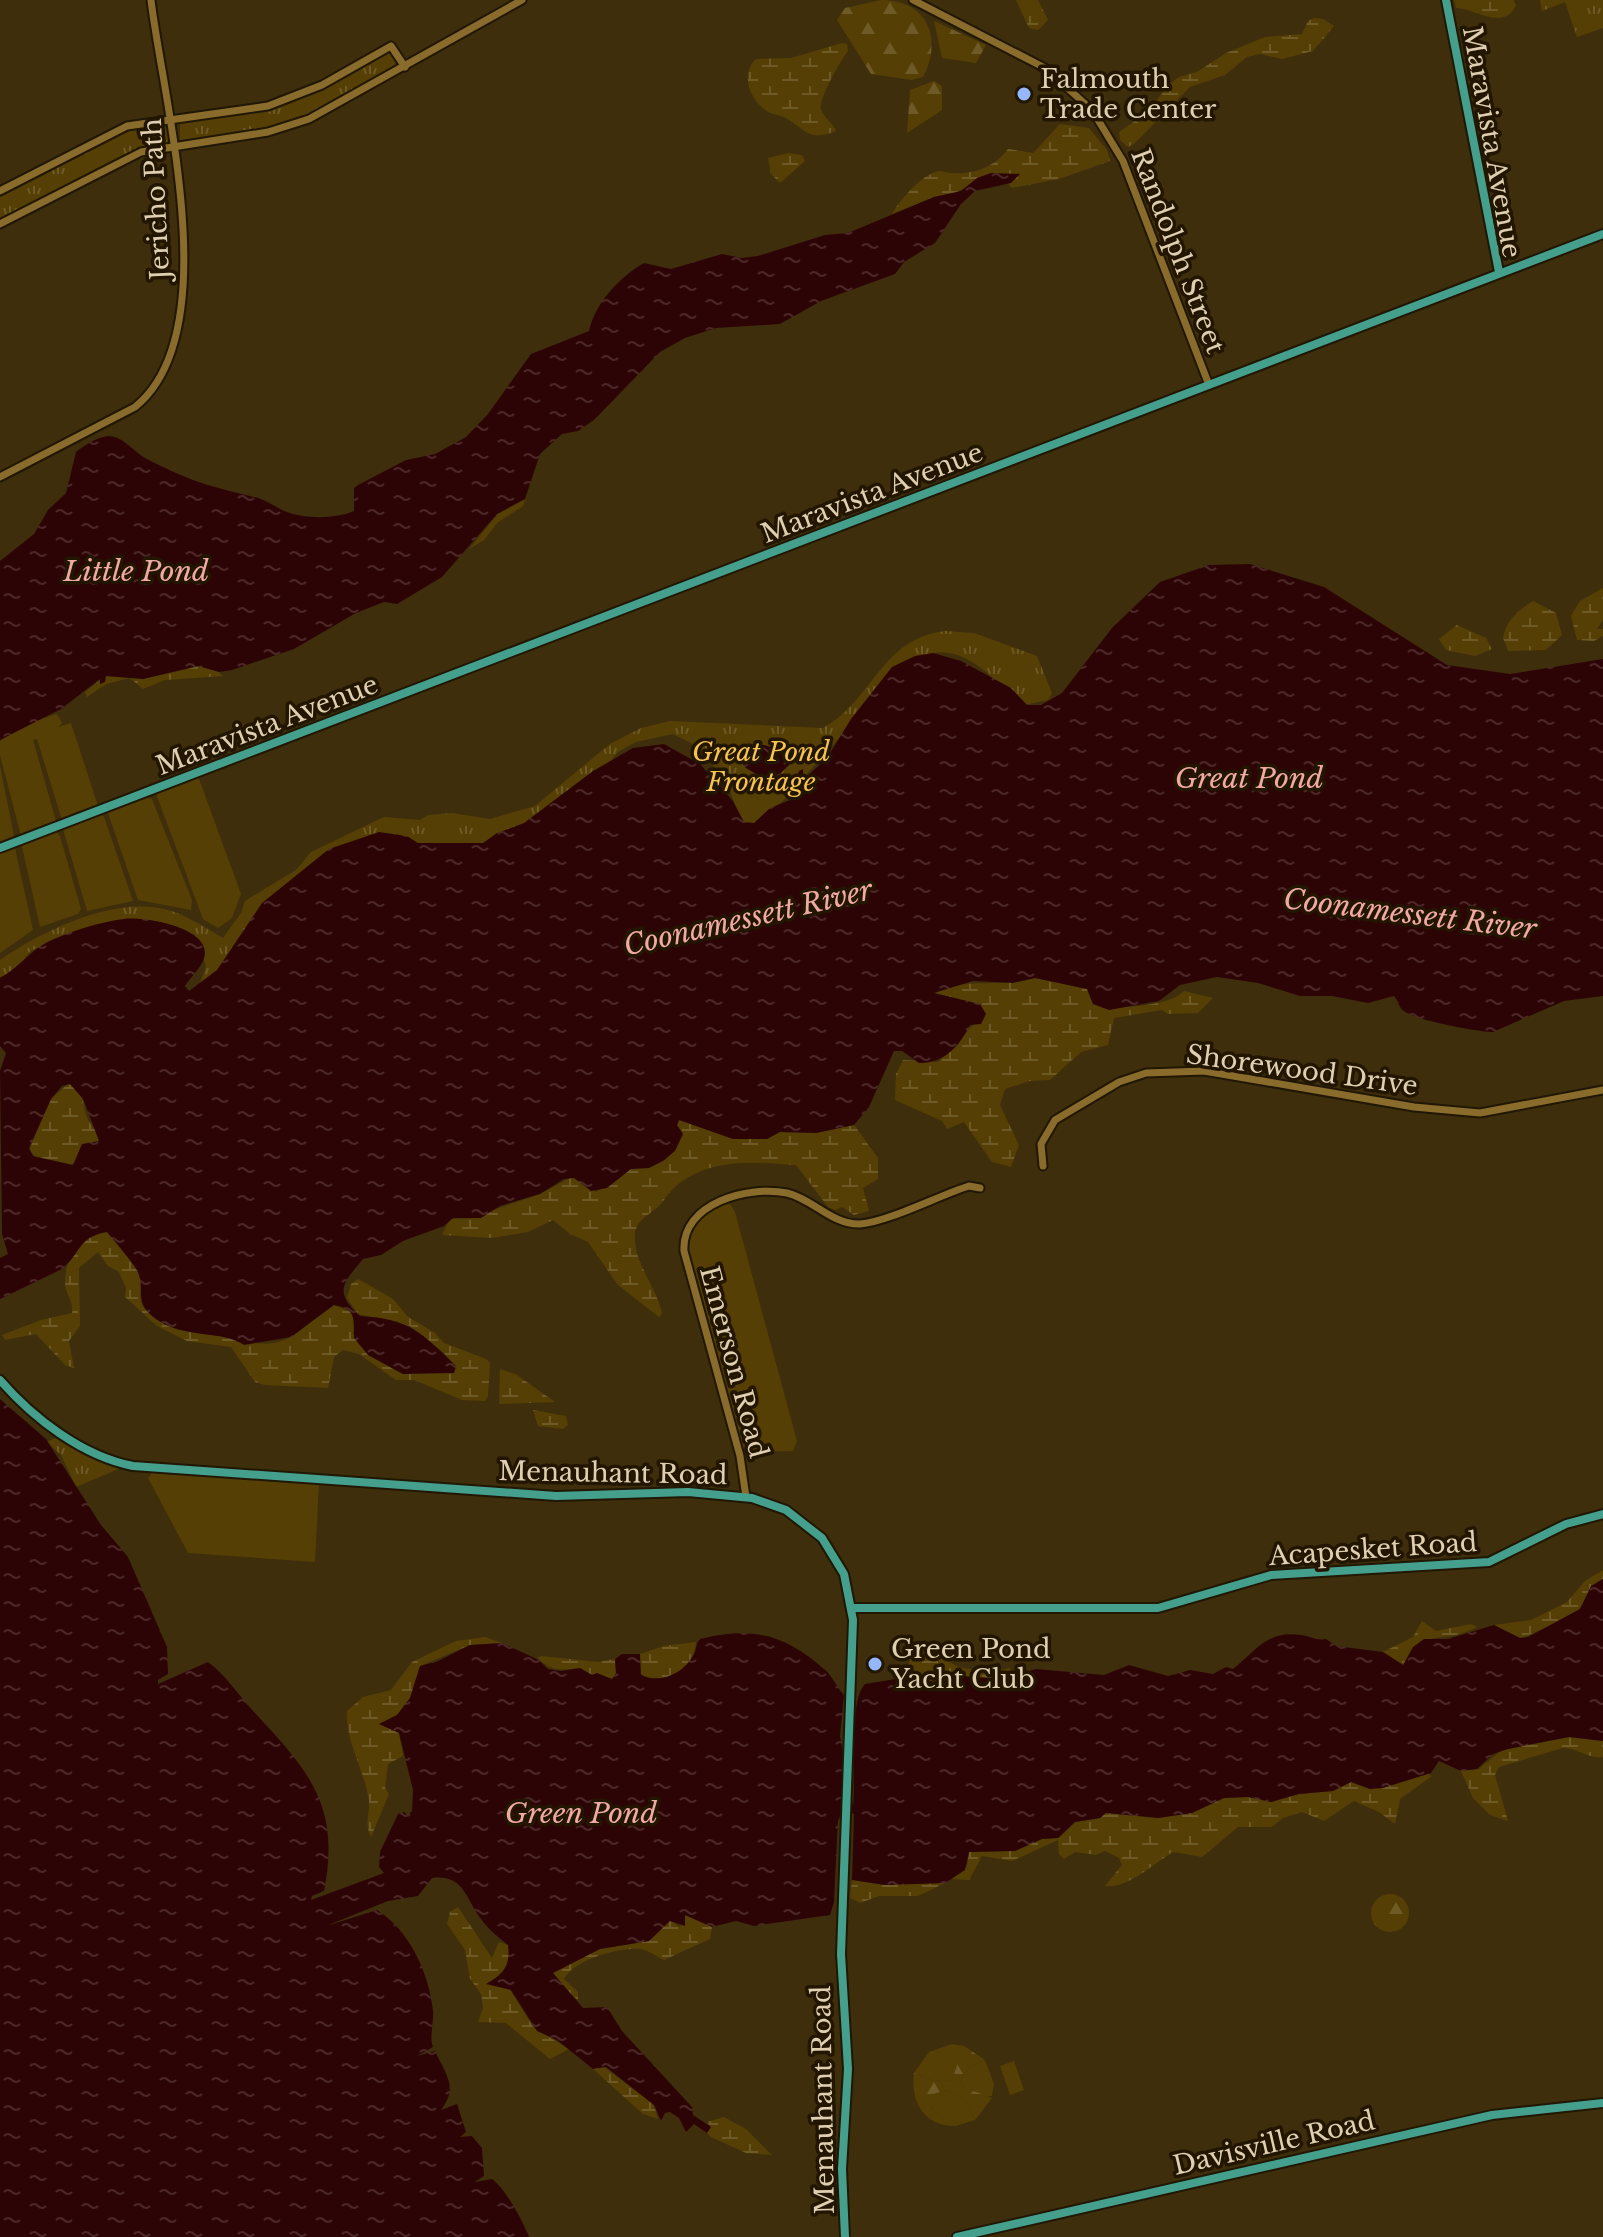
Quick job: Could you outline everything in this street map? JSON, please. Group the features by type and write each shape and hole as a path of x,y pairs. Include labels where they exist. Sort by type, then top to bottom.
{"main road":[{"name":"Maravista Avenue","path":"0,848 1499,272 1446,0"},
{"path":"1499,272 1603,234"},
{"name":"Menauhant Road","path":"0,1380 27,1407 73,1441 103,1457 133,1466 556,1496 688,1492 746,1497 774,1504 814,1530 840,1564 852,1608 841,1954 848,2085 842,2169 845,2237"},
{"name":"Acapesket Road","path":"852,1608 1158,1608 1271,1575 1489,1562 1566,1524 1603,1514"},
{"name":"Davisville Road","path":"957,2237 1492,2115 1603,2103"}],"street":[{"name":"Jericho Path","path":"0,477 143,400 170,360 178,321 182,258 176,146 151,0"},
{"path":"0,224 120,161 148,150 291,126 405,67 522,0"},
{"name":"Randolph Street","path":"913,0 1054,73 1086,103 1108,132 1123,161 1209,385"},
{"path":"0,191 127,126 172,118 234,113 275,104 322,85 391,46 405,67"},
{"name":"Shorewood Drive","path":"1043,1166 1041,1144 1055,1120 1119,1082 1146,1073 1204,1071 1414,1107 1480,1113 1603,1090"},
{"name":"Emerson Road","path":"746,1497 740,1456 686,1260 684,1238 689,1226 705,1210 745,1194 789,1194 838,1219 861,1224 969,1186 980,1188"}],"green space":[{"path":"881,0 910,7 927,25 931,49 923,77 912,80 871,74 837,20 845,8"},
{"path":"1016,0 1038,0 1048,20 1038,30 1029,28"},
{"path":"1454,0 1514,0 1516,6 1510,14 1495,18 1456,8"},
{"path":"1540,0 1603,0 1603,28 1577,37 1565,2 1542,11"},
{"path":"1323,19 1334,26 1313,51 1282,59 1260,54 1247,57 1225,75 1190,87 1134,144 1128,147 1120,140 1119,132 1149,111 1167,86 1179,77 1197,72 1226,53 1265,37 1302,34 1308,21"},
{"path":"934,21 986,45 976,63 942,58"},
{"path":"847,44 848,51 821,105 822,113 836,131 820,135 808,133 786,118 768,112 752,95 748,72 756,59 791,58"},
{"path":"385,53 391,54 397,67 296,120 235,134 180,140 180,122 276,108 319,90"},
{"path":"934,81 942,86 942,110 907,133 910,90"},
{"path":"168,123 169,142 132,151 0,219 0,196 124,132"},
{"path":"1060,124 1089,128 1107,150 1110,161 1059,179 1012,188 1001,176 991,173 950,196 934,197 892,214 912,188 932,173 975,171 997,161 1008,149 1033,153"},
{"path":"788,153 802,155 805,161 780,183 771,174 768,158"},
{"path":"525,499 523,506 497,523 484,540 469,549 498,514"},
{"path":"1603,588 1603,620 1597,629 1603,629 1603,636 1594,641 1577,640 1571,616 1580,601"},
{"path":"1533,601 1556,613 1562,635 1546,650 1508,651 1503,638 1507,626 1518,612"},
{"path":"1457,625 1486,638 1492,649 1475,656 1446,650 1439,639"},
{"name":"Great Pond Frontage","path":"945,631 974,633 1037,656 1052,693 1048,700 1024,705 971,661 946,653 932,653 847,729 782,802 744,831 729,788 701,748 673,734 636,742 618,752 602,772 533,823 469,851 257,922 195,996 206,967 197,946 183,932 144,920 99,925 78,932 31,951 17,971 0,977 0,960 17,949 80,918 125,907 168,910 223,938 241,913 245,901 296,870 311,852 384,817 420,820 428,815 452,813 490,819 535,806 610,744 641,728 670,721 823,728 854,703 891,658 906,646 923,636"},
{"path":"200,666 214,668 223,676 165,680 143,689 130,678 106,684 87,697 85,692 105,676 143,679"},
{"path":"57,714 62,723 58,727 71,723 98,806 62,820 37,739 33,740 56,821 21,836 0,755 0,741 31,722"},
{"path":"0,766 14,836 0,845"},
{"path":"198,776 241,894 232,918 218,928 203,919 156,794"},
{"path":"147,797 152,799 192,900 191,910 138,900 108,813"},
{"path":"100,813 133,901 87,911 63,829"},
{"path":"55,830 60,836 81,909 78,914 40,927 22,843"},
{"path":"15,848 33,930 0,953 0,854"},
{"path":"1035,978 1087,989 1093,1004 1102,1006 1155,1004 1184,991 1213,998 1198,1013 1168,1014 1162,1010 1114,1018 1108,1045 1081,1052 1050,1080 1030,1081 1005,1089 1000,1105 1019,1145 1011,1167 992,1162 964,1122 947,1129 942,1121 895,1100 896,1074 903,1060 938,1062 976,1023 973,1003 936,994 936,990 962,984"},
{"path":"68,1084 80,1093 99,1141 80,1148 78,1160 70,1165 37,1158 29,1150 51,1099"},
{"path":"679,1120 733,1139 767,1139 780,1132 816,1133 854,1125 878,1158 878,1179 863,1188 869,1211 854,1215 842,1207 835,1210 828,1207 796,1165 732,1164 716,1166 687,1178 641,1220 636,1229 636,1250 659,1304 662,1314 659,1317 618,1285 588,1242 570,1234 553,1220 528,1232 492,1238 442,1235 450,1219 481,1218 485,1213 540,1194 572,1177 596,1192 631,1169 649,1168 666,1159 683,1134 677,1125"},
{"path":"724,1202 731,1205 735,1212 797,1441 793,1451 748,1452 740,1446 687,1252 698,1222"},
{"path":"107,1232 137,1271 143,1306 165,1325 186,1332 267,1344 291,1337 334,1305 351,1312 356,1321 353,1334 370,1356 397,1371 403,1374 457,1369 444,1353 410,1326 358,1314 347,1298 351,1284 358,1279 393,1299 408,1317 435,1333 444,1343 486,1359 490,1363 488,1396 485,1401 462,1400 414,1380 396,1380 359,1354 343,1350 334,1357 328,1388 255,1382 231,1347 187,1341 157,1326 125,1297 126,1288 119,1272 108,1266 98,1252 79,1268 80,1326 69,1341 74,1368 65,1365 36,1334 5,1340 2,1335 41,1320 72,1313 65,1282 68,1264 83,1243"},
{"path":"500,1369 517,1375 555,1402 499,1404"},
{"path":"533,1410 566,1416 568,1425 563,1429 538,1426"},
{"path":"55,1438 102,1463 121,1468 76,1487 61,1455 47,1442"},
{"path":"154,1470 319,1483 315,1562 188,1553 148,1478"},
{"path":"1603,1570 1603,1579 1594,1585 1583,1605 1550,1625 1520,1638 1494,1625 1531,1620 1567,1602 1585,1581"},
{"path":"1422,1621 1436,1631 1471,1624 1477,1627 1426,1640 1418,1645 1404,1665 1383,1652 1413,1637"},
{"path":"485,1637 502,1643 470,1645 420,1666 410,1698 397,1715 379,1724 399,1733 403,1756 388,1764 385,1788 389,1794 371,1837 369,1801 349,1734 347,1711 363,1697 391,1690 412,1662 456,1641"},
{"path":"696,1642 690,1660 676,1673 657,1679 640,1673 640,1654 664,1646"},
{"path":"920,1646 959,1667 984,1670 1010,1668 1011,1673 1000,1679 956,1676 937,1683 911,1676 908,1667 912,1651"},
{"path":"537,1658 598,1662 615,1659 616,1673 612,1679 592,1675 580,1668 557,1669"},
{"path":"1569,1737 1603,1741 1603,1757 1563,1748 1499,1767 1495,1775 1508,1821 1490,1815 1473,1798 1461,1771 1479,1769 1502,1750"},
{"path":"1426,1773 1432,1776 1400,1799 1395,1824 1379,1812 1354,1801 1324,1821 1302,1812 1283,1818 1272,1827 1238,1827 1202,1857 1173,1852 1132,1879 1114,1886 1105,1886 1122,1865 1119,1858 1105,1851 1096,1855 1075,1852 1064,1859 1059,1854 1058,1840 1012,1861 982,1856 969,1880 952,1879 967,1866 969,1852 1015,1851 1042,1839 1059,1838 1075,1822 1096,1819 1106,1813 1158,1818 1192,1813 1224,1798 1248,1797 1271,1802 1299,1794 1333,1791 1351,1782 1370,1789"},
{"path":"852,1880 885,1885 945,1883 918,1896 879,1896 860,1903 850,1898"},
{"path":"1390,1894 1403,1900 1409,1913 1403,1926 1390,1932 1377,1926 1371,1913 1377,1900"},
{"path":"458,1907 492,1958 499,1942 508,1945 504,1969 486,1984 508,1987 534,2028 569,2049 550,2059 506,2023 478,2022 483,2008 481,1994 470,1979 465,1950 447,1924 450,1912"},
{"path":"685,1915 712,1927 710,1939 664,1960 644,1950 632,1949 587,1960 564,1979 578,1992 578,2000 561,1987 553,1973 600,1949 649,1941 670,1920 680,1927"},
{"path":"952,2044 964,2046 953,2080 934,2081 914,2073 929,2052"},
{"path":"964,2046 985,2060 970,2066 961,2080 963,2087 992,2098 975,2120 966,2101 947,2090 930,2095 930,2106 938,2115 955,2120 956,2126 945,2125 928,2117 917,2103 914,2073 934,2081 952,2080"},
{"path":"985,2060 994,2084 992,2096 978,2096 963,2087 961,2080 970,2066"},
{"path":"1014,2061 1024,2090 1010,2095 1000,2066"},
{"path":"603,2066 654,2105 658,2119 643,2114 593,2069"},
{"path":"947,2090 966,2101 975,2120 956,2126 954,2120 938,2115 930,2106 930,2095"},
{"path":"724,2117 746,2129 772,2155 746,2153 711,2137 707,2133 711,2127 707,2122"}],"water":[{"name":"Little Pond","path":"991,173 1020,174 1011,183 975,191 961,204 935,243 904,262 895,274 821,301 780,324 716,328 685,338 660,352 594,420 578,431 562,434 540,454 525,499 497,514 442,577 397,604 384,602 356,613 294,649 232,670 219,672 198,666 143,679 106,676 105,682 100,684 100,679 61,709 0,740 0,561 34,534 48,510 66,493 76,452 91,442 113,437 173,472 210,486 258,498 295,514 320,517 346,514 354,511 354,488 358,485 406,460 435,454 466,437 488,414 531,354 589,331 596,311 609,292 644,263 671,269 722,254 741,258 758,256 825,235 848,233 934,197 961,191 977,178"},
{"name":"Great Pond","path":"1250,564 1324,587 1447,665 1510,674 1603,659 1603,996 1564,1001 1493,1032 1420,1018 1402,1009 1394,996 1368,1003 1332,996 1300,996 1258,983 1217,977 1180,985 1159,1001 1109,1010 1093,1004 1087,989 1035,978 1013,983 973,981 934,993 980,1004 986,1014 981,1024 970,1025 956,1047 928,1063 919,1063 902,1051 894,1051 869,1107 854,1125 816,1133 780,1132 767,1139 733,1139 679,1120 677,1125 683,1134 675,1151 649,1168 631,1169 607,1188 591,1191 574,1178 564,1179 540,1194 500,1206 481,1218 453,1218 444,1226 403,1241 381,1255 363,1259 344,1288 352,1308 360,1316 391,1320 414,1329 456,1366 454,1373 403,1374 368,1355 354,1338 351,1312 334,1305 291,1337 244,1345 225,1337 167,1325 144,1307 137,1270 107,1232 90,1238 60,1270 0,1299 0,1258 8,1254 2,1234 0,1071 6,1053 0,1046 0,978 46,943 88,927 124,919 176,926 200,940 205,950 203,961 185,986 189,991 217,970 262,903 329,849 379,832 407,836 418,843 483,843 497,833 524,823 593,771 633,748 664,744 700,764 733,801 744,822 754,823 770,808 790,800 799,771 803,769 803,780 827,758 851,719 892,667 915,656 933,653 961,661 1011,688 1027,705 1041,705 1062,693 1112,628 1160,582 1209,565","holes":["70,1084 83,1099 99,1141 82,1144 73,1165 33,1156 29,1148 51,1099 62,1086"]},
{"path":"764,745 782,750 795,759 781,773 766,780 746,768 731,750 736,746"},
{"name":"Green Pond","path":"0,1399 46,1439 101,1525 128,1557 167,1647 168,1674 158,1680 158,1684 208,1662 227,1679 305,1772 324,1813 328,1835 324,1891 312,1896 311,1900 384,1873 379,1867 380,1852 398,1814 405,1812 407,1816 412,1811 413,1790 399,1733 379,1724 397,1715 410,1698 420,1666 470,1645 502,1643 539,1660 548,1669 561,1671 580,1668 592,1675 597,1673 612,1679 616,1673 615,1659 622,1654 640,1654 641,1675 663,1678 689,1662 700,1639 736,1633 781,1641 824,1669 844,1695 840,1736 853,1806 856,1707 865,1684 914,1676 937,1683 961,1676 1000,1679 1036,1669 1104,1675 1129,1665 1168,1676 1190,1670 1213,1674 1226,1667 1233,1669 1262,1643 1289,1634 1326,1639 1336,1646 1383,1652 1403,1665 1413,1647 1424,1639 1448,1639 1494,1625 1520,1638 1528,1637 1580,1609 1591,1586 1603,1579 1603,1741 1569,1737 1508,1749 1493,1754 1477,1769 1461,1771 1439,1761 1431,1773 1383,1788 1370,1789 1351,1782 1333,1791 1299,1794 1271,1802 1248,1797 1224,1798 1192,1813 1158,1818 1106,1813 1100,1818 1075,1822 1058,1838 1042,1839 1015,1851 969,1852 965,1870 945,1883 885,1885 852,1880 854,1814 843,1810 838,1821 834,1902 830,1915 754,1926 736,1921 712,1927 685,1915 685,1926 670,1921 649,1941 600,1949 553,1973 583,2008 607,2007 622,2031 692,2107 693,2115 711,2127 707,2133 694,2124 686,2132 679,2118 670,2112 665,2113 661,2121 654,2105 606,2067 593,2069 557,2040 537,2031 511,1990 486,1984 504,1969 508,1945 484,1923 457,1884 443,1878 432,1878 418,1896 388,1901 326,1926 377,1910 408,1941 427,1982 433,2011 433,2047 417,2056 435,2051 450,2088 441,2110 457,2104 466,2132 460,2137 472,2136 482,2148 484,2176 475,2182 492,2179 497,2183 513,2205 529,2237 0,2237"}],"place":[{"name":"Falmouth Trade Center","path":"1024,94"},
{"name":"Green Pond Yacht Club","path":"875,1664"}],"water label":[{"name":"Coonamessett River","path":"1410,914"},
{"name":"Coonamessett River","path":"748,918"}]}
